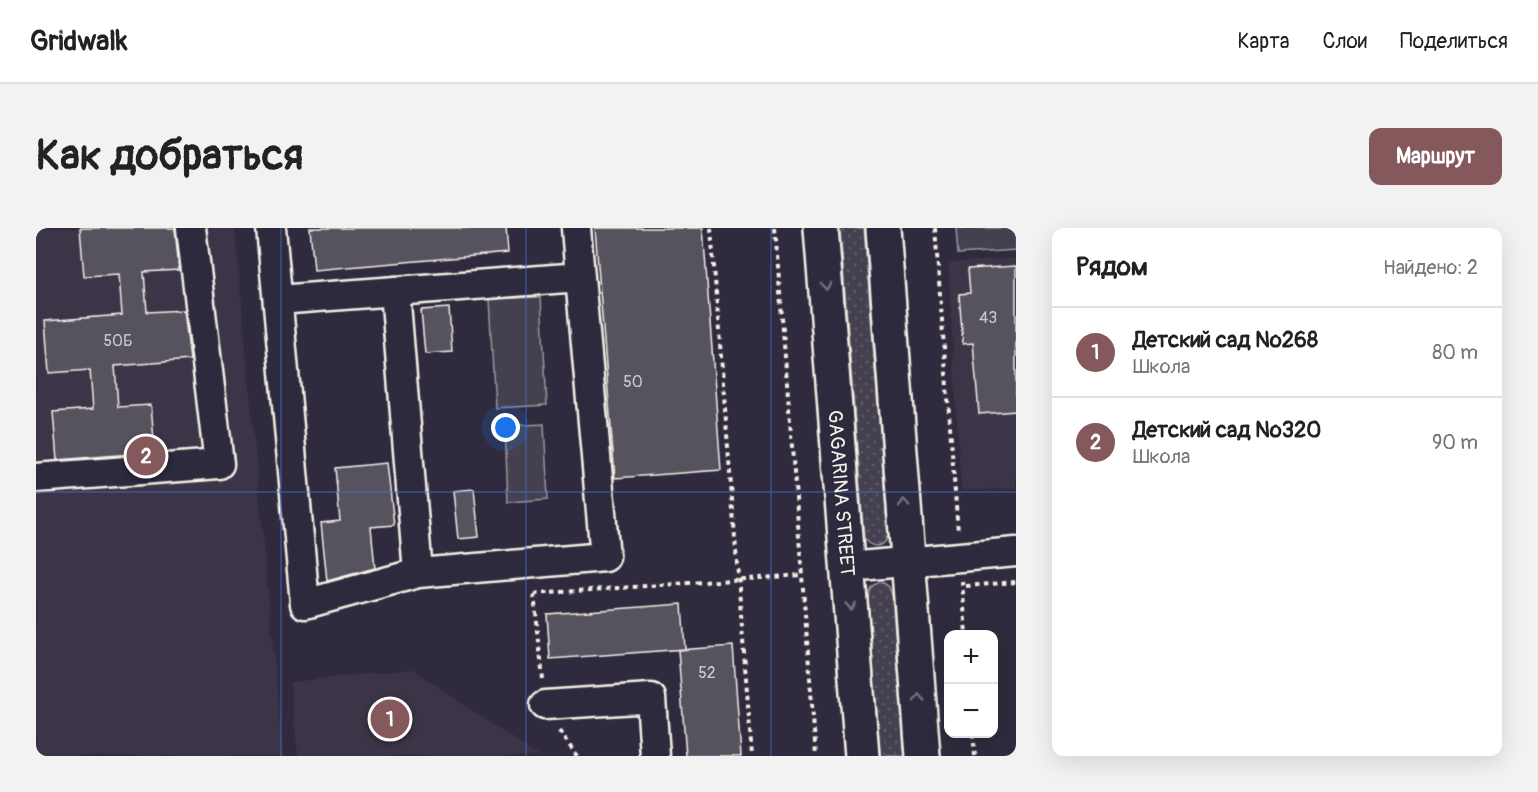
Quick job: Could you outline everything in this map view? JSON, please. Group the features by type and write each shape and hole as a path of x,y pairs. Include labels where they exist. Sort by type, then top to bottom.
{"main road":[{"name":"GAGARINA STREET","path":"821,228 862,756"},
{"path":"883,228 923,756"}],"street":[{"path":"36,478 219,464 191,228"},
{"path":"271,228 304,604 418,573 605,557 576,228"},
{"path":"278,300 580,277"},
{"path":"395,291 418,573"},
{"path":"848,567 1016,552"},
{"path":"545,705 651,698 655,756"}],"path":[{"path":"711,228 753,756"},
{"path":"775,228 816,756"},
{"path":"935,228 966,630"},
{"path":"531,563 545,705 564,739 577,756"},
{"path":"534,594 802,575"},
{"path":"963,586 1016,582"},
{"path":"974,738 975,756"}],"shaded area":[{"path":"36,228 235,228 283,756 36,756"},
{"path":"840,228 864,228 888,535 884,543 877,546 873,546 864,538"},
{"path":"956,228 1016,228 1016,250 958,254"},
{"path":"1016,258 1016,488 961,491 948,263"},
{"path":"541,297 547,405 495,408 489,299"},
{"path":"544,424 548,499 508,502 505,426"},
{"path":"884,583 889,587 892,595 905,756 880,756 868,598 870,588"},
{"path":"413,669 538,756 298,756 290,682"}],"building":[{"path":"80,228 175,228 179,270 144,272 147,312 184,310 190,360 115,366 118,407 151,405 155,452 57,460 53,412 93,409 90,370 49,373 45,321 122,315 119,274 84,276"},
{"path":"310,228 506,228 508,253 314,270"},
{"path":"595,228 703,228 721,470 615,478"},
{"path":"1016,266 1016,411 979,414 973,343 963,344 959,294 970,293 968,269"},
{"path":"449,308 452,352 425,354 421,310"},
{"path":"387,463 394,525 371,527 375,568 327,581 321,523 340,521 335,468"},
{"path":"474,489 479,537 458,539 453,491"},
{"path":"682,604 685,649 550,659 547,614"},
{"path":"733,646 741,756 686,756 678,650"}],"place":[{"name":"Детский сад №320","path":"146,456"},
{"name":"Детский сад №268","path":"390,719"}]}
